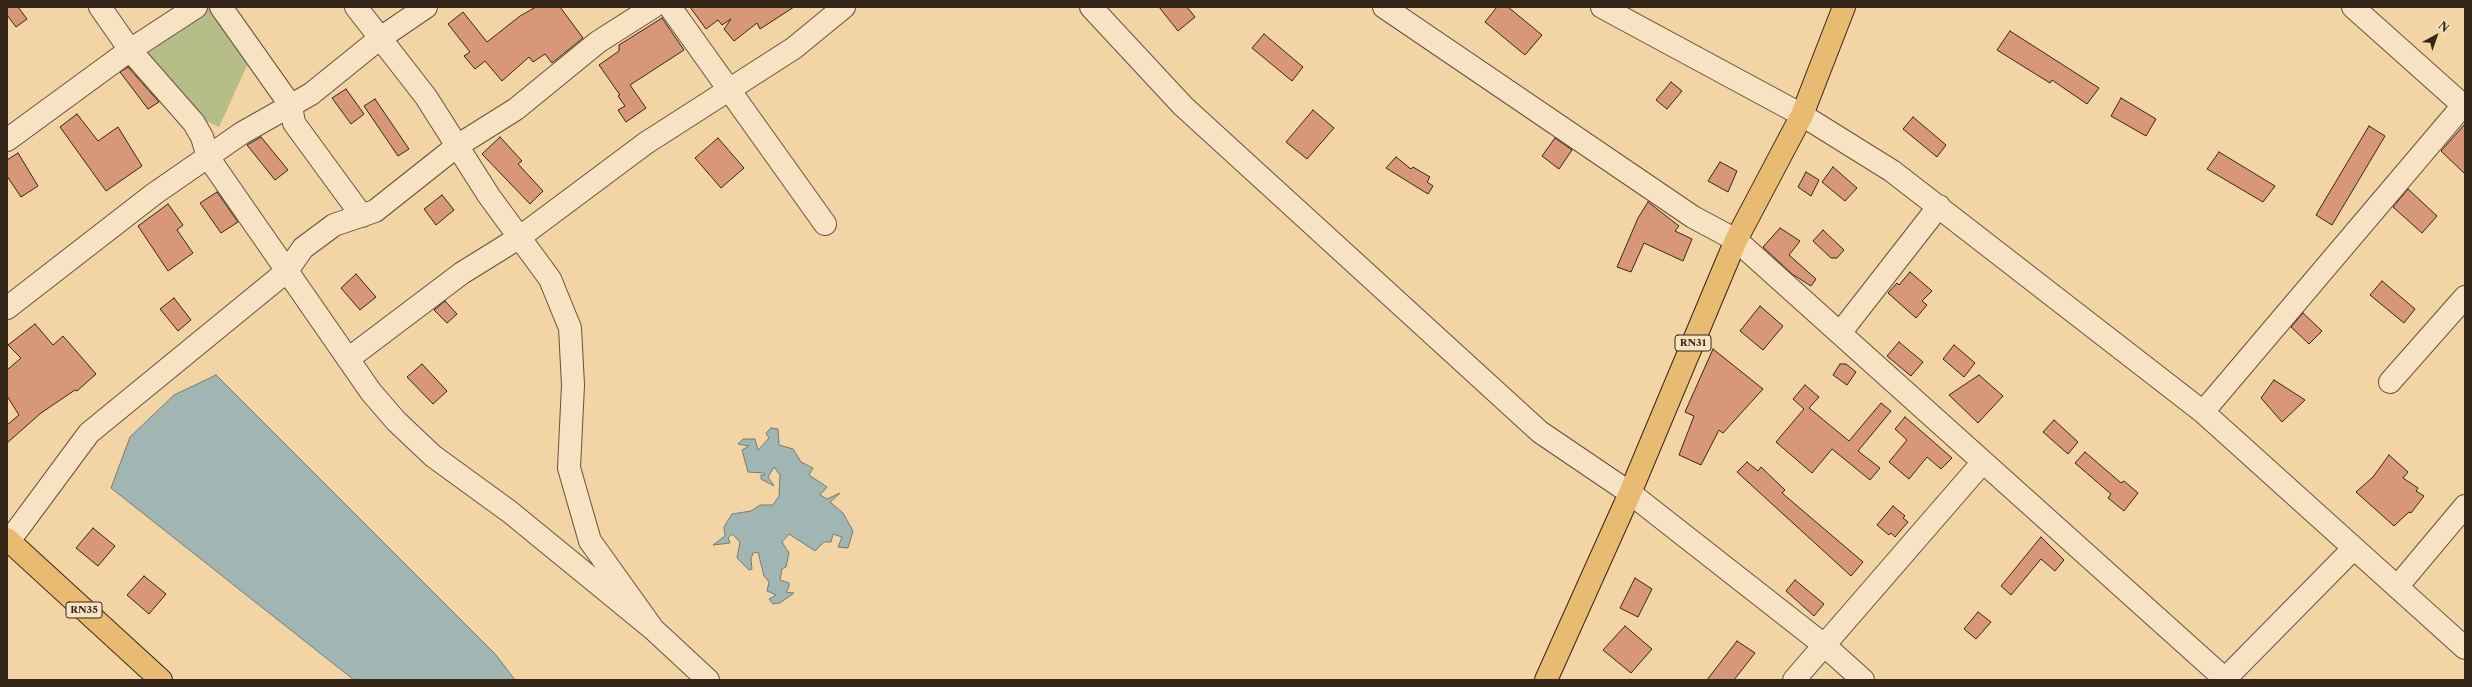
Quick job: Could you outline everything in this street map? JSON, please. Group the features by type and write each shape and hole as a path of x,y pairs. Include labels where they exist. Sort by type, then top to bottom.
{"main road":[{"name":"RN31","path":"1550,678 1630,493 1736,240 1802,115 1844,7"},
{"name":"RN35","path":"8,540 161,680"}],"street":[{"path":"100,7 130,50 194,123 202,137 208,157 371,392 396,421 433,456 510,512 653,629 708,680"},
{"path":"7,140 130,50 196,7"},
{"path":"221,7 290,106 294,123 362,216"},
{"path":"356,7 426,97 489,196 550,279 570,328 573,385 569,468 590,542 653,629"},
{"path":"7,308 154,194 242,133 311,94 380,39 426,7"},
{"path":"8,540 89,433 287,271 303,248 334,225 375,211 457,146 516,108 598,42 653,7"},
{"path":"670,7 825,224"},
{"path":"348,359 462,273 520,238 646,143 794,48 844,7"},
{"path":"1091,7 1183,106 1540,432 1630,493 1824,645 1863,680"},
{"path":"1384,7 1693,217 1736,240 2225,680 2354,548"},
{"path":"1602,7 1802,115 1892,171 2203,412 2465,648"},
{"path":"2203,412 2464,105 2356,8"},
{"path":"1840,333 1939,206"},
{"path":"2390,382 2465,297"},
{"path":"1794,680 1983,462"},
{"path":"2397,586 2465,506"}],"green space":[{"path":"210,7 250,59 219,127 195,116 148,53"}],"shaded area":[{"path":"216,375 496,655 515,680 354,680 111,488 130,437 174,395"},
{"path":"771,428 778,429 779,445 793,449 801,462 813,468 809,475 827,487 820,495 827,499 840,493 830,502 843,513 853,531 848,548 838,547 842,537 833,534 831,542 824,542 815,551 789,534 782,542 789,553 786,567 782,569 780,580 789,583 789,587 786,592 794,593 780,603 773,604 769,599 776,595 767,591 769,582 764,576 758,552 753,553 751,559 752,569 749,570 737,558 740,542 732,534 728,538 730,543 713,545 725,536 724,527 732,514 751,511 760,505 773,505 779,496 780,475 774,467 768,477 774,486 761,479 761,475 765,475 764,473 748,472 742,450 749,446 738,444 743,439 755,439 758,450 769,438 766,433"}],"building":[{"path":"7,7 18,7 27,19 16,27 7,15"},
{"path":"536,7 560,7 583,38 552,63 545,54 533,62 529,57 502,81 485,61 475,69 464,56 470,52 448,24 463,12 487,42 520,16"},
{"path":"690,7 794,7 760,29 757,23 734,41 724,29 731,19 722,25 718,20 706,29"},
{"path":"1159,7 1187,7 1195,17 1178,31"},
{"path":"1497,7 1508,7 1542,35 1525,55 1485,22"},
{"path":"662,18 684,50 630,85 646,108 626,122 618,110 625,106 618,96 620,95 599,65 619,51 619,45"},
{"path":"2010,31 2099,88 2087,104 2052,80 2050,83 1997,50"},
{"path":"1264,34 1303,67 1292,81 1252,48"},
{"path":"128,67 159,102 148,109 120,72"},
{"path":"1671,82 1682,91 1667,109 1656,100"},
{"path":"346,89 364,114 351,124 332,98"},
{"path":"2121,98 2156,119 2146,136 2111,116"},
{"path":"375,99 409,149 398,156 364,106"},
{"path":"1313,110 1334,128 1307,159 1286,142"},
{"path":"77,114 98,141 118,127 142,166 106,191 60,127"},
{"path":"1913,117 1946,145 1937,157 1903,129"},
{"path":"2465,124 2465,174 2441,151"},
{"path":"2369,126 2385,136 2332,225 2316,215"},
{"path":"261,137 288,170 275,180 247,145"},
{"path":"500,137 522,161 518,164 543,191 530,204 482,154"},
{"path":"718,138 744,168 721,188 695,158"},
{"path":"1555,138 1572,150 1559,169 1542,156"},
{"path":"2219,152 2275,186 2263,202 2207,169"},
{"path":"18,153 38,186 21,197 7,176 7,160"},
{"path":"1396,157 1411,169 1413,167 1430,177 1427,182 1433,186 1428,194 1386,168"},
{"path":"1720,162 1737,171 1728,192 1708,181"},
{"path":"1833,167 1857,188 1845,201 1822,182"},
{"path":"1806,172 1819,180 1811,196 1798,187"},
{"path":"2408,189 2437,216 2422,233 2393,207"},
{"path":"217,192 238,222 221,233 200,203"},
{"path":"442,195 454,210 436,225 424,209"},
{"path":"1648,202 1679,226 1675,231 1692,239 1683,261 1644,243 1631,272 1617,267 1638,218"},
{"path":"168,204 183,225 177,230 193,253 168,271 138,226"},
{"path":"1780,228 1800,241 1789,255 1816,279 1811,286 1792,274 1763,247"},
{"path":"1823,230 1844,250 1837,258 1831,258 1813,241"},
{"path":"1910,272 1932,291 1922,301 1927,305 1916,318 1888,293 1897,283 1899,285"},
{"path":"356,274 376,297 360,310 341,288"},
{"path":"2382,281 2415,309 2404,323 2370,295"},
{"path":"174,298 191,320 178,331 160,309"},
{"path":"445,301 457,314 447,323 434,310"},
{"path":"1760,306 1783,326 1763,350 1740,331"},
{"path":"2303,313 2322,331 2309,344 2291,327"},
{"path":"35,324 53,345 63,336 96,374 77,391 75,390 41,413 7,443 7,425 19,415 7,396 7,370 21,358 8,345"},
{"path":"1899,342 1923,362 1911,376 1887,356"},
{"path":"1954,345 1975,363 1964,377 1943,359"},
{"path":"1713,349 1763,389 1723,433 1719,430 1701,465 1679,455 1694,416 1685,412"},
{"path":"422,364 447,391 433,404 407,377"},
{"path":"1840,364 1846,364 1856,372 1847,385 1833,375"},
{"path":"1979,375 2003,396 1978,423 1949,395"},
{"path":"2274,380 2305,400 2282,422 2261,398"},
{"path":"1805,385 1819,397 1809,408 1849,441 1881,403 1891,411 1858,451 1880,468 1870,480 1832,449 1812,473 1776,442 1804,409 1793,399"},
{"path":"1905,417 1952,458 1941,469 1927,457 1909,479 1889,462 1907,440 1895,429"},
{"path":"2054,420 2078,442 2068,454 2043,432"},
{"path":"2085,452 2121,483 2124,481 2138,493 2124,511 2108,498 2111,494 2075,463"},
{"path":"2389,455 2408,472 2403,478 2418,488 2416,491 2424,496 2411,513 2409,512 2394,526 2356,492 2373,477"},
{"path":"1747,462 1758,471 1761,467 1785,490 1782,493 1863,562 1851,576 1737,472"},
{"path":"1893,506 1905,516 1903,518 1908,522 1895,537 1891,533 1889,535 1877,525"},
{"path":"93,528 115,546 98,566 76,548"},
{"path":"2041,537 2064,560 2055,571 2041,559 2011,595 2001,586"},
{"path":"144,576 166,594 149,614 127,595"},
{"path":"1635,578 1652,589 1638,617 1620,608"},
{"path":"1795,580 1824,604 1814,616 1786,591"},
{"path":"1978,612 1991,622 1976,639 1964,629"},
{"path":"1625,626 1652,649 1631,673 1603,650"},
{"path":"1737,641 1755,653 1734,680 1707,680"}]}
